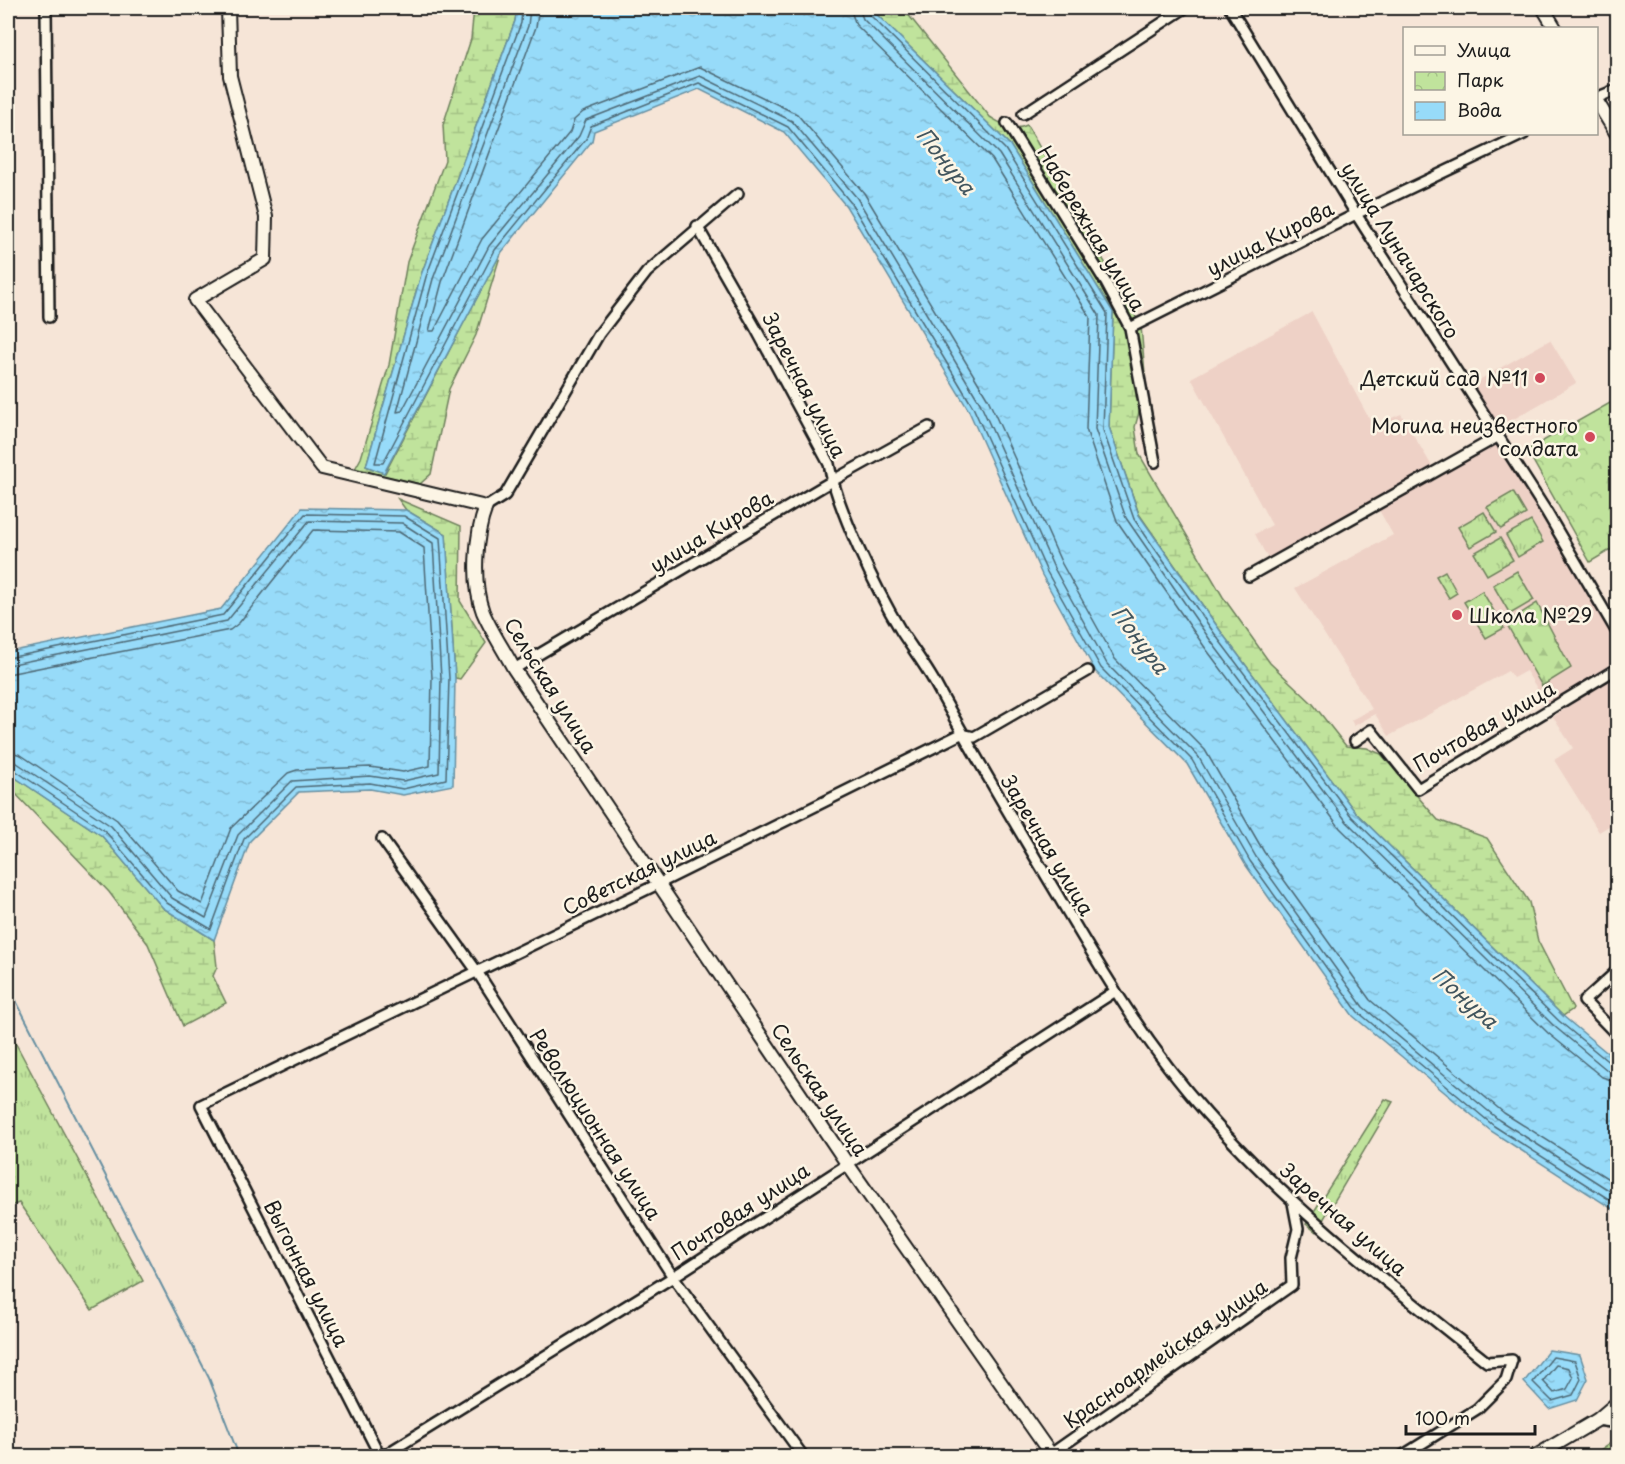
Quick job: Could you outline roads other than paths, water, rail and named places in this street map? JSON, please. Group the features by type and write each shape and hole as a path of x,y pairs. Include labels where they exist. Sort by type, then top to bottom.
{"street":[{"path":"45,8 49,317"},
{"path":"228,8 230,76 266,217 265,259 195,300 322,468 486,507 504,495 599,334 647,272 697,226 738,194"},
{"path":"1023,114 1185,8"},
{"name":"улица Луначарского","path":"1230,8 1356,214 1499,436 1617,633"},
{"path":"1543,8 1554,27"},
{"path":"1598,98 1617,89"},
{"path":"1598,103 1617,136"},
{"name":"Набережная улица","path":"1008,123 1106,283 1130,328 1155,462"},
{"name":"улица Кирова","path":"1130,328 1356,214 1522,135"},
{"name":"Заречная улица","path":"697,226 756,329 829,465 832,481 900,629 933,680 961,734 1114,992 1159,1056 1207,1115 1293,1203 1346,1250 1487,1362 1512,1360 1506,1380 1478,1409 1402,1456"},
{"name":"улица Кирова","path":"514,669 832,481 929,428"},
{"path":"1250,576 1499,436"},
{"name":"Сельская улица","path":"486,507 477,531 477,578 482,610 514,669 846,1162 1050,1456"},
{"name":"Почтовая улица","path":"1355,741 1371,730 1418,789 1617,668"},
{"name":"Советская улица","path":"201,1105 476,970 658,884 961,734 974,737 1088,671"},
{"name":"Революционная улица","path":"382,839 476,970 673,1277 803,1456"},
{"path":"1617,970 1584,1001 1617,1036"},
{"name":"Почтовая улица","path":"382,1456 673,1277 846,1162 1114,992"},
{"name":"Выгонная улица","path":"201,1105 382,1456"},
{"name":"Красноармейская улица","path":"1050,1456 1292,1285 1291,1258 1298,1229 1293,1203"},
{"path":"1536,1456 1597,1420 1617,1402"},
{"path":"1597,1420 1617,1424"}],"water":[{"name":"Понура","path":"517,8 870,8 1010,145 1113,312 1109,427 1139,515 1224,636 1356,813 1563,1016 1617,1061 1617,1212 1491,1131 1353,1016 1245,864 1187,764 1096,672 1042,575 968,409 846,206 784,132 699,89 594,131 592,141 501,253 384,473 366,466 421,275 515,21"},
{"path":"302,508 406,510 446,534 455,678 453,785 403,795 370,789 299,792 250,841 214,940 163,908 102,836 10,774 8,652 221,609"},
{"path":"1549,1350 1580,1355 1588,1379 1577,1400 1549,1409 1524,1382"}],"waterway":[{"path":"8,985 209,1378 239,1456"}],"place":[{"name":"Детский сад №11","path":"1540,378"},
{"name":"Могила неизвестного солдата","path":"1590,437"},
{"name":"Школа №29","path":"1457,615"}]}
